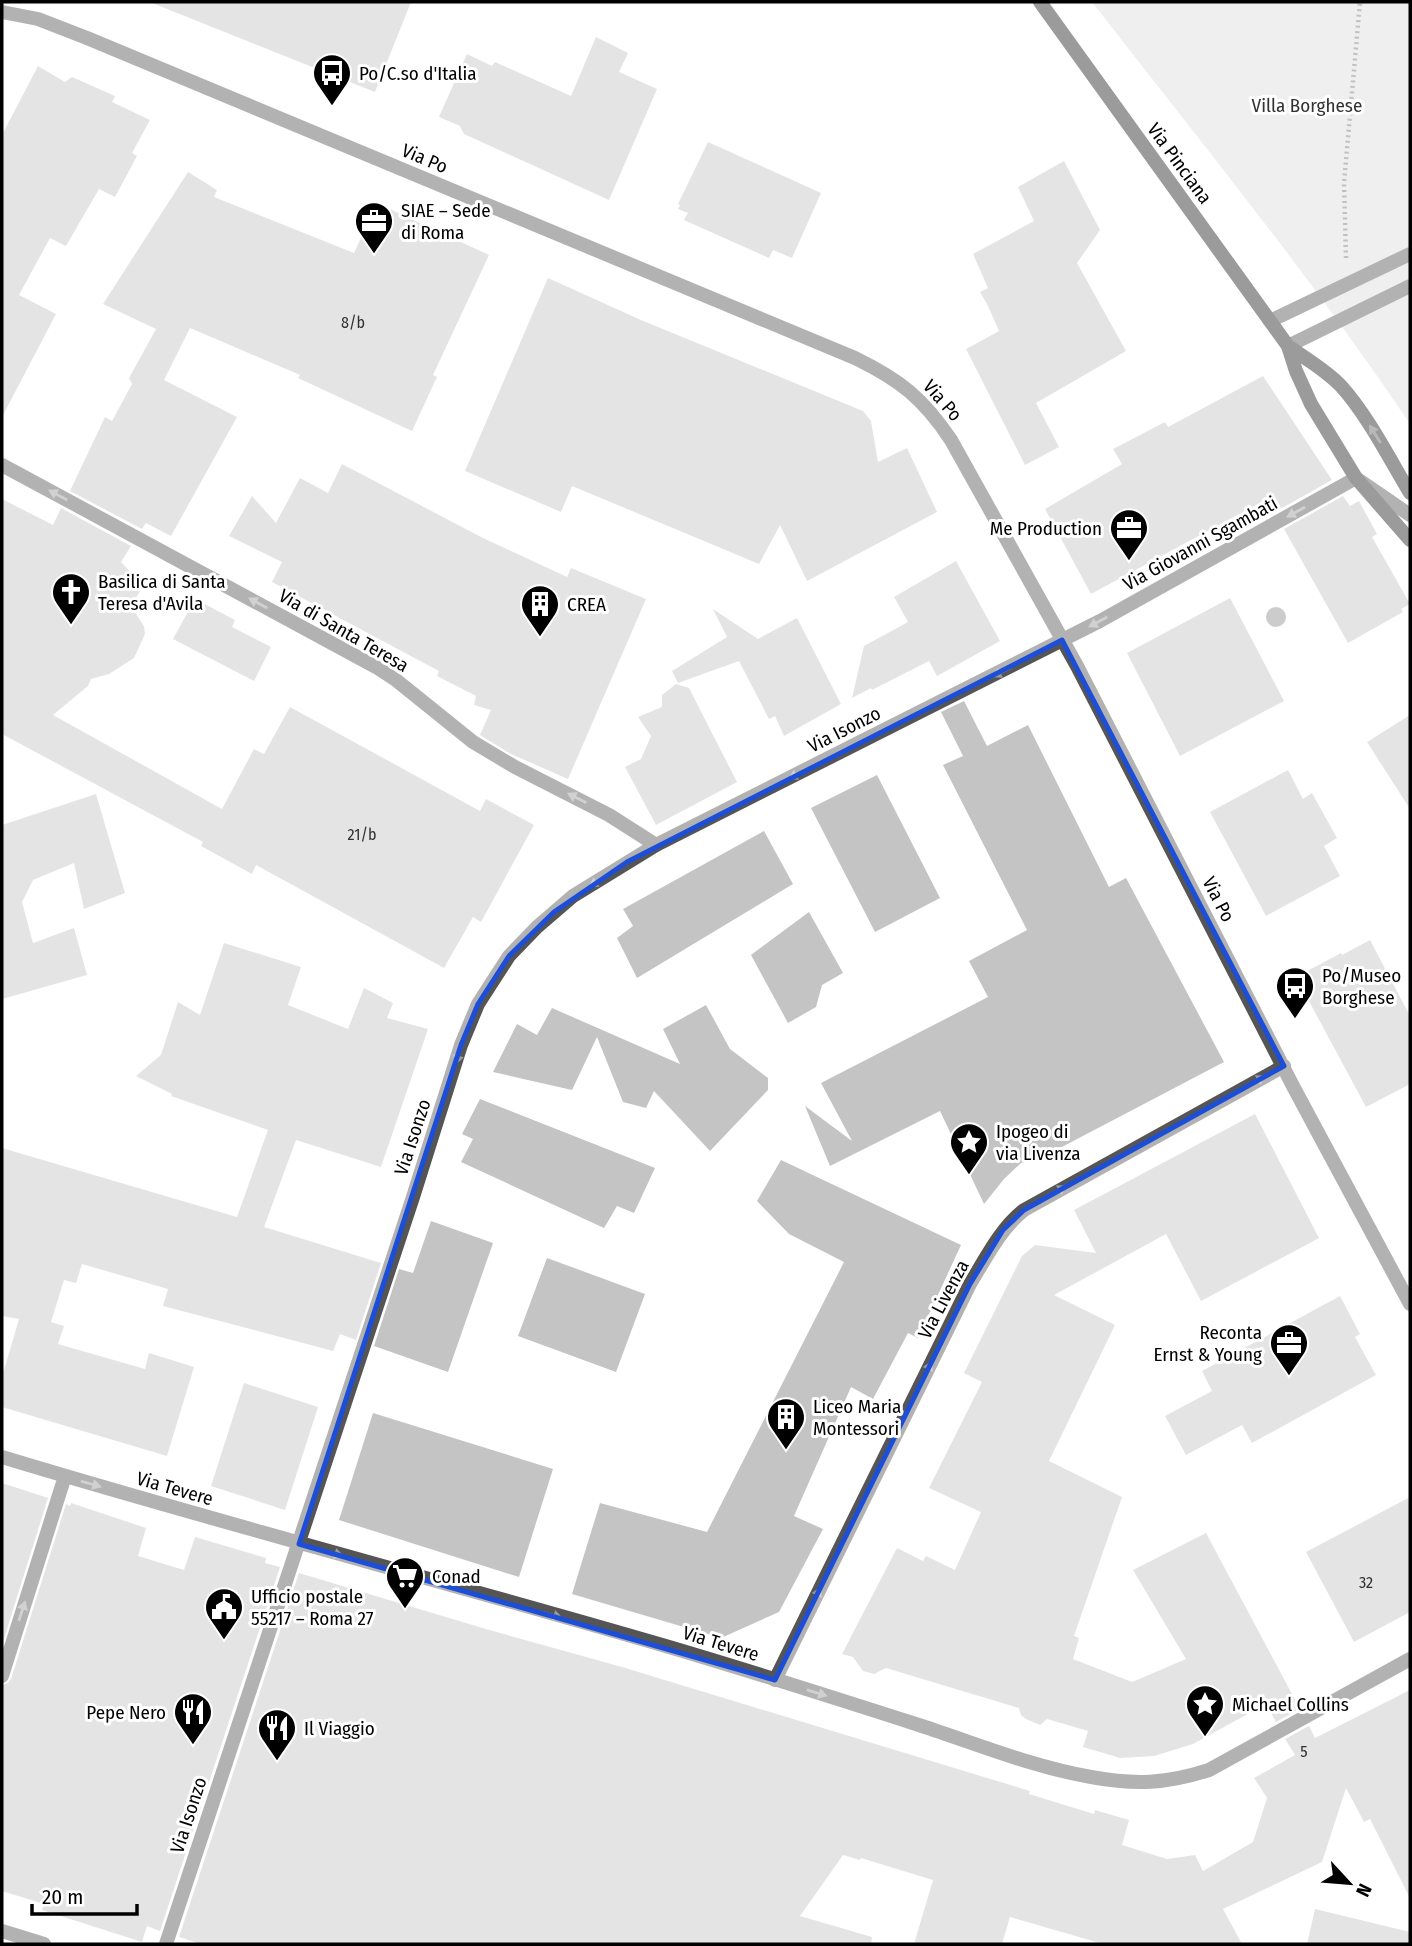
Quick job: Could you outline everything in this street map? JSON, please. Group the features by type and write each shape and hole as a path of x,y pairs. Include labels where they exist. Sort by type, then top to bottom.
{"main road":[{"name":"Via Pinciana","path":"1040,2 1288,346 1311,404 1356,478 1410,540"},
{"name":"Via Pinciana","path":"1288,346 1341,386 1359,409 1410,492"}],"street":[{"name":"Via Po","path":"4,16 38,19 100,43 855,358 918,397 951,440 1062,640 1410,1304"},
{"path":"1270,321 1410,254"},
{"path":"1288,346 1410,286"},
{"name":"Via di Santa Teresa","path":"2,465 376,667 473,742 515,767 609,815 656,845"},
{"name":"Via Giovanni Sgambati","path":"1062,640 1356,478"},
{"name":"Via Pinciana","path":"1356,478 1410,515"},
{"name":"Via Isonzo","path":"166,1944 461,1045 478,1004 509,957 573,896 656,845 1062,640"},
{"name":"Via Livenza","path":"775,1680 970,1284 1012,1219 1284,1066"},
{"name":"Via Tevere","path":"2,1457 299,1544 658,1644 1051,1768 1092,1777 1154,1782 1188,1777 1224,1762 1410,1659"},
{"path":"2,1676 65,1476"},
{"path":"2,1931 44,1944"}],"path":[{"path":"1347,284 1344,183 1360,2"}],"highlighted area":[{"path":"1062,640 1284,1066 1024,1210 1003,1230 970,1284 775,1680 299,1544 461,1045 478,1004 509,956 554,912 627,862"}],"green space":[{"name":"Villa Borghese","path":"1092,2 1410,2 1410,424 1295,263"}],"building":[{"path":"153,2 411,2 375,92"},
{"path":"596,37 628,53 619,72 657,89 609,200 464,134 460,126 439,117 467,54 492,66 495,62 571,96"},
{"path":"38,66 65,82 72,77 115,96 112,102 150,120 132,153 137,156 115,197 99,189 66,246 50,238 19,295 56,314 2,417 2,135"},
{"path":"708,142 821,193 792,258 773,250 769,258 684,220 688,213 678,209 678,204"},
{"path":"1064,161 1100,230 1077,263 1126,351 1036,403 1059,447 1025,465 966,349 999,331 980,292 988,288 973,254 1034,221 1018,187"},
{"path":"188,172 217,190 214,197 354,253 377,203 489,255 433,375 437,377 412,431 298,378 300,375 190,328 164,380 237,417 171,536 146,523 142,529 70,491 105,417 112,421 132,384 129,378 156,329 103,304"},
{"path":"548,278 641,320 863,411 871,421 878,462 907,448 937,512 807,581 780,525 759,564 572,486 561,512 465,471"},
{"path":"1263,376 1332,480 1275,512 1267,499 1091,594 1045,509 1122,464 1113,449 1165,422 1168,427"},
{"path":"342,464 483,538 567,577 571,568 646,599 568,779 511,754 480,735 491,710 474,705 476,696 437,676 439,671 272,582 282,562 229,536 252,496 276,523 300,478 328,493"},
{"path":"1343,496 1350,506 1359,501 1377,534 1372,537 1410,604 1401,609 1403,612 1348,643 1284,529"},
{"path":"2,499 53,525 61,508 131,546 121,562 138,580 140,591 131,606 144,626 145,634 134,658 109,674 91,679 88,686 53,715 222,809 254,749 264,754 290,707 480,811 486,799 534,825 481,922 473,917 444,968 256,865 252,874 201,846 203,842 2,734"},
{"path":"956,561 1000,641 937,676 929,661 852,698 864,646 908,622 894,597"},
{"path":"1230,598 1284,701 1180,756 1127,653"},
{"path":"195,599 235,620 232,627 271,647 254,681 173,639"},
{"path":"713,609 758,639 797,618 841,704 784,736 775,716 769,719 739,661 678,683 672,671 727,637"},
{"path":"676,684 689,688 737,782 656,825 625,767 641,759 651,736 638,717 662,707 662,695"},
{"path":"964,701 987,746 1028,725 1109,887 1126,878 1224,1062 1039,1159 1021,1163 984,1204 940,1111 830,1166 805,1106 852,1141 821,1083 988,997 969,961 1027,930 943,765 963,756 941,712"},
{"path":"1410,715 1410,809 1367,742"},
{"path":"1288,770 1303,799 1312,793 1337,838 1324,846 1340,876 1266,916 1210,812"},
{"path":"877,775 940,898 875,932 811,808"},
{"path":"96,794 125,893 84,909 74,863 33,880 22,902 33,943 74,928 87,975 2,999 2,825"},
{"path":"764,831 793,884 637,978 617,938 633,926 623,909"},
{"path":"809,912 843,973 822,985 816,1007 788,1023 751,955"},
{"path":"1370,940 1410,1016 1410,1084 1366,1107 1296,977"},
{"path":"224,943 301,967 288,1005 348,1029 364,988 393,1003 387,1018 428,1029 381,1167 296,1140 264,1227 381,1263 356,1340 340,1334 333,1351 163,1306 168,1289 82,1264 76,1283 64,1280 51,1322 64,1326 58,1344 145,1369 149,1353 194,1367 167,1456 2,1407 2,1377 19,1319 2,1316 2,1148 237,1217 268,1130 171,1096 172,1094 136,1076 161,1055 178,1002 200,1015"},
{"path":"706,1005 730,1049 768,1078 768,1090 710,1151 654,1091 646,1108 623,1102 597,1037 572,1090 493,1072 517,1024 537,1035 552,1008 680,1064 663,1029"},
{"path":"480,1099 655,1168 634,1213 617,1206 604,1228 461,1162 473,1139 462,1134"},
{"path":"1255,1114 1319,1238 1201,1301 1166,1234 1054,1295 1115,1325 1049,1461 1122,1497 1074,1636 1079,1638 1073,1659 1132,1682 1186,1659 1133,1570 1206,1533 1300,1709 1276,1722 1266,1704 1193,1744 1154,1756 1120,1758 1083,1747 1088,1731 1047,1719 1040,1725 1021,1715 1019,1708 886,1668 874,1674 863,1671 853,1657 842,1654 897,1548 923,1561 926,1556 955,1570 981,1512 929,1488 982,1382 964,1373 1022,1256 1035,1245 1096,1253 1074,1210"},
{"name":"Liceo Maria Montessori","path":"781,1160 961,1245 918,1338 908,1333 873,1399 851,1387 794,1516 823,1529 779,1612 721,1638 572,1594 600,1503 707,1532 844,1262 789,1234 757,1201"},
{"path":"431,1221 493,1243 448,1372 374,1346 399,1269 413,1273"},
{"path":"547,1258 645,1294 616,1372 518,1336"},
{"name":"Reconta Ernst & Young","path":"1340,1296 1360,1334 1355,1337 1376,1375 1252,1443 1242,1425 1186,1455 1165,1416 1212,1391 1202,1371"},
{"path":"244,1383 318,1407 285,1510 211,1486"},
{"path":"373,1413 553,1469 519,1577 339,1520"},
{"path":"2,1483 48,1498 2,1645"},
{"path":"1410,1497 1410,1612 1354,1642 1306,1552"},
{"path":"71,1503 146,1528 138,1556 184,1570 195,1537 266,1558 265,1563 280,1567 160,1931 147,1926 142,1942 42,1910 44,1904 2,1891 2,1685 11,1679 66,1504 70,1506"},
{"path":"299,1573 622,1667 1030,1791 1029,1794 1094,1814 1095,1810 1129,1820 1122,1845 1167,1859 1195,1855 1203,1871 1253,1842 1267,1798 1254,1778 1295,1755 1285,1739 1309,1726 1315,1738 1410,1690 1410,1898 1370,1819 1364,1822 1346,1788 1322,1862 1223,1909 1242,1944 1103,1944 1010,1917 1002,1944 914,1944 933,1880 843,1855 800,1916 872,1937 871,1944 201,1944 179,1937"},
{"path":"1315,1909 1410,1932 1410,1944 1307,1944"}],"place":[{"name":"Po/C.so d'Italia","path":"332,107"},
{"name":"SIAE – Sede di Roma","path":"374,255"},
{"name":"Me Production","path":"1129,562"},
{"name":"Basilica di Santa Teresa d'Avila","path":"71,626"},
{"name":"CREA","path":"540,638"},
{"name":"Po/Museo Borghese","path":"1295,1020"},
{"name":"Ipogeo di via Livenza","path":"969,1176"},
{"name":"Reconta Ernst & Young","path":"1289,1377"},
{"name":"Liceo Maria Montessori","path":"786,1451"},
{"name":"Conad","path":"405,1610"},
{"name":"Ufficio postale 55217 – Roma 27","path":"224,1641"},
{"name":"Michael Collins","path":"1205,1738"},
{"name":"Pepe Nero","path":"193,1746"},
{"name":"Il Viaggio","path":"277,1762"}]}
